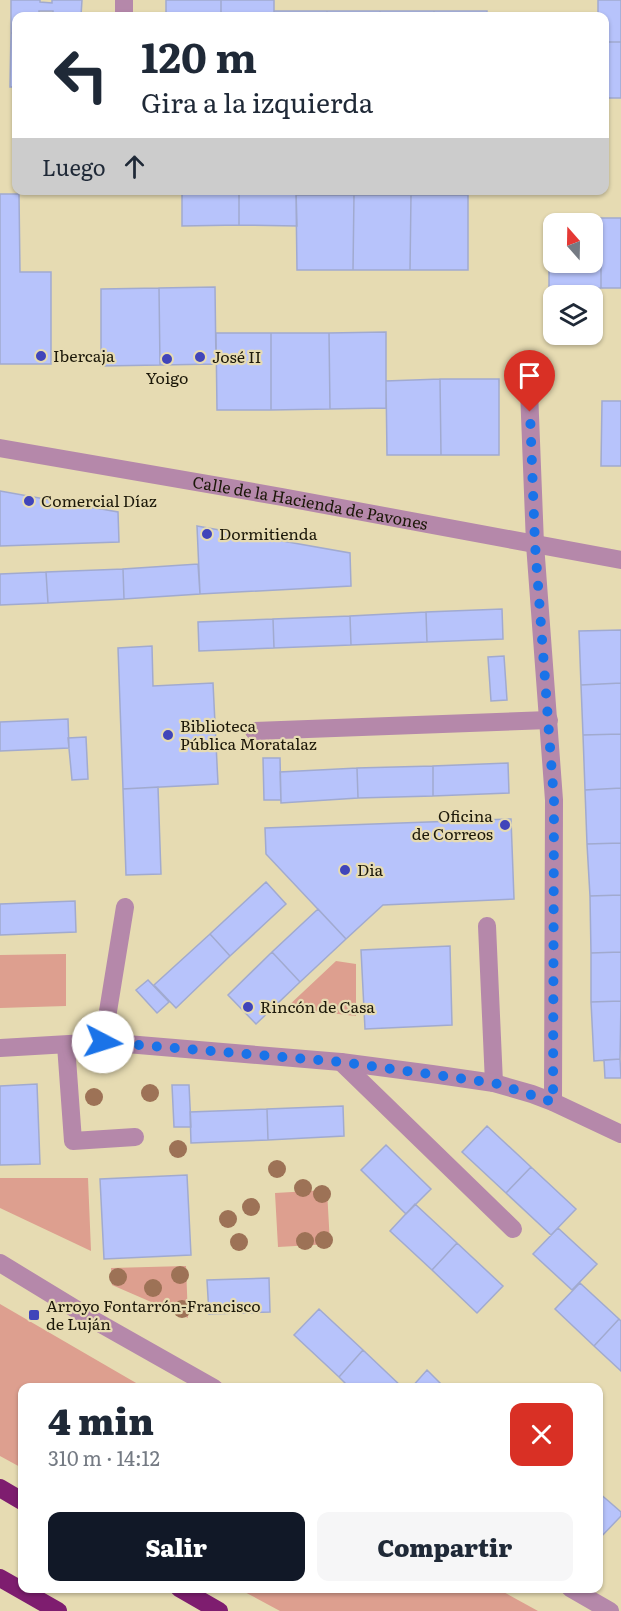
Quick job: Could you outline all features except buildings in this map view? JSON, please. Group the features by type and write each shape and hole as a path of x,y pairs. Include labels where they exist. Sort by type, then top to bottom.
{"highway":[{"path":"0,1488 18,1498"},
{"path":"0,1578 18,1588"},
{"path":"26,1593 58,1611"},
{"path":"188,1593 219,1611"}],"street":[{"path":"534,363 529,390 535,544 554,801 553,1102"},
{"name":"Calle de la Hacienda de Pavones","path":"0,448 621,560"},
{"path":"254,731 549,720"},
{"path":"103,1042 125,907"},
{"path":"487,926 494,1083"},
{"path":"0,1048 103,1042 341,1062 494,1083 553,1102 621,1134"},
{"path":"66,1045 73,1141 135,1137"},
{"path":"341,1062 513,1229"},
{"path":"0,1263 92,1319 205,1383"},
{"path":"579,1593 610,1611"}],"shaded area":[{"path":"66,954 66,1006 0,1008 0,955"},
{"path":"336,961 356,964 356,1016 286,1008"},
{"path":"0,1178 88,1178 91,1251 0,1208"},
{"path":"327,1190 330,1244 278,1247 275,1193"},
{"path":"186,1266 188,1318 112,1285 111,1268"},
{"path":"0,1304 136,1383 18,1383 18,1466 0,1456"},
{"path":"246,1593 505,1593 538,1611 280,1611"}],"place":[{"name":"Ibercaja","path":"41,356"},
{"name":"José II","path":"200,357"},
{"name":"Yoigo","path":"167,359"},
{"name":"Comercial Díaz","path":"29,501"},
{"name":"Dormitienda","path":"207,534"},
{"name":"Biblioteca Pública Moratalaz","path":"168,735"},
{"name":"Oficina de Correos","path":"505,825"},
{"name":"Dia","path":"345,870"},
{"name":"Rincón de Casa","path":"248,1007"},
{"name":"Arroyo Fontarrón-Francisco de Luján","path":"34,1315"}],"route":[{"path":"103,1042 341,1062 494,1083 553,1102 554,801 535,544 530,412"}]}
